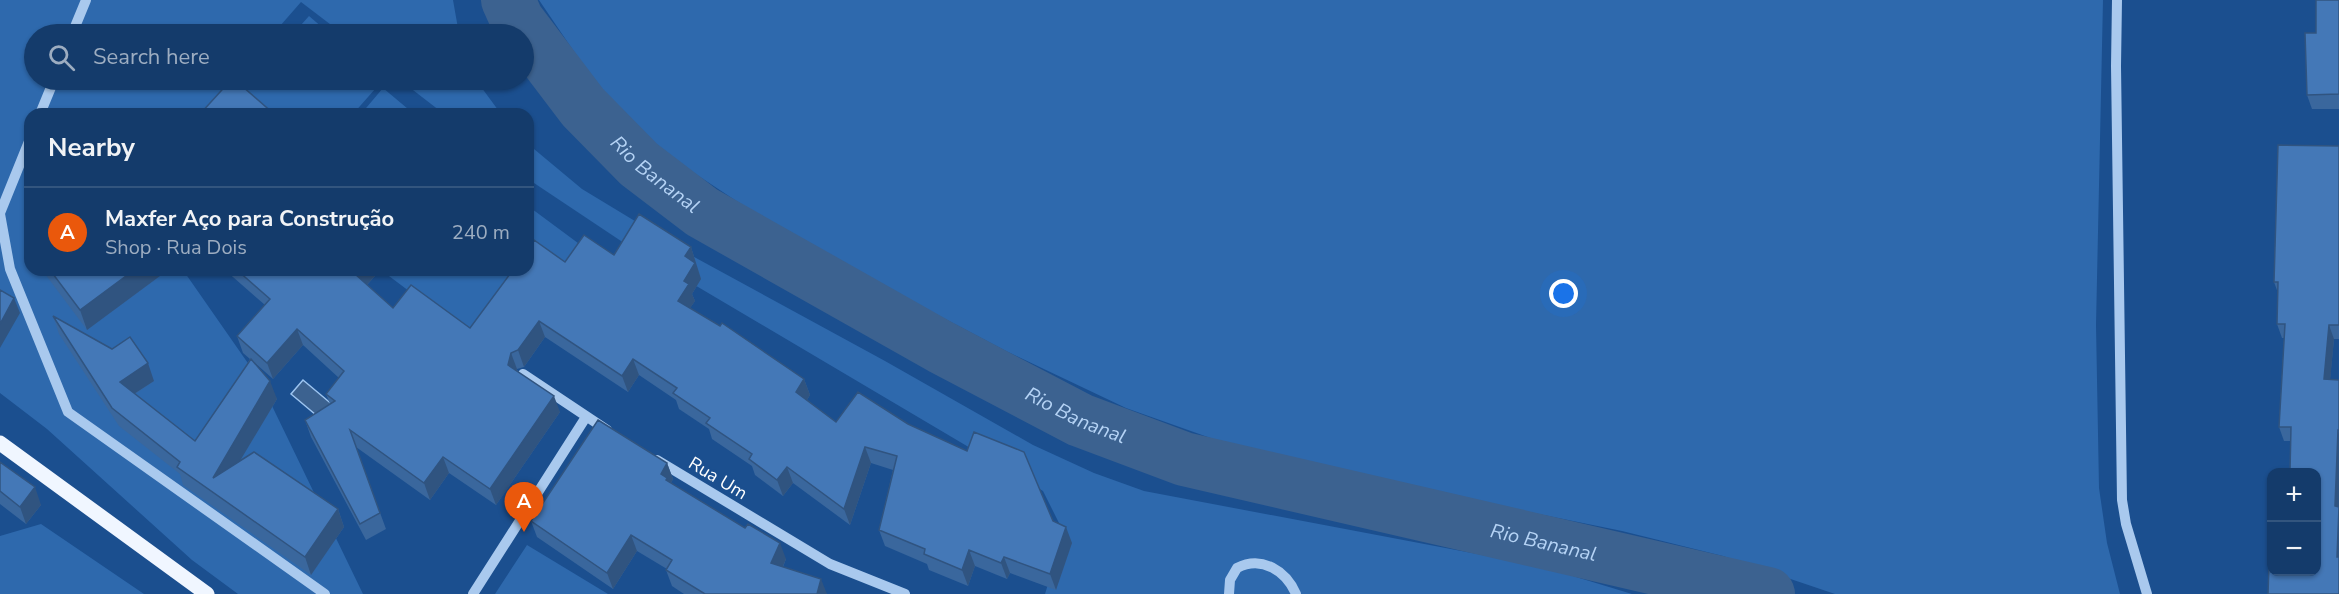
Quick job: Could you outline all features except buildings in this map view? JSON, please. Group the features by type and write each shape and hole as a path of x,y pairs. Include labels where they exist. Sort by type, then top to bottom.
{"main road":[{"path":"1,444 207,594"}],"street":[{"path":"76,24 86,0"},
{"path":"2117,0 2115,66 2122,500 2128,532 2146,594"},
{"path":"42,108 50,90"},
{"path":"24,154 0,214 10,269 68,412 325,594"},
{"path":"523,374 617,436"},
{"path":"473,594 586,417"},
{"name":"Rua Um","path":"647,455 820,559 861,578 905,594"},
{"path":"1229,594 1230,580 1237,568 1256,563 1277,569 1289,580 1296,594"}],"shaded area":[{"path":"0,0 453,0 457,24 330,24 301,2 282,24 24,24 24,90 226,90 211,108 24,108 24,276 187,276 259,379 363,594 238,594 192,560 47,429 0,393"},
{"path":"539,0 2103,0 2096,325 2099,488 2107,543 2120,594 1835,594 1723,556 1622,531 1318,469 1219,441 1126,408 1006,351 913,302 747,208 679,163 636,127 596,84"},
{"path":"309,16 318,24 302,24"},
{"path":"244,90 374,90 358,108 259,108 242,92"},
{"path":"381,90 385,90 407,108 366,108"},
{"path":"413,90 483,90 497,108 436,108"},
{"path":"534,149 582,189 696,258 1033,445 1094,473 1144,491 1540,566 1632,594 1045,594 1064,533 1043,491 627,245 534,183"},
{"path":"534,210 582,246 502,361 389,276 534,276"},
{"path":"303,380 334,406 322,420 291,394"},
{"path":"41,524 144,594 0,594 0,536"},
{"path":"527,545 608,594 495,594"}],"waterway":[{"name":"Rio Bananal","path":"508,0 520,24"},
{"name":"Rio Bananal","path":"534,42 583,107 639,164 702,212 941,347 1080,420 1184,459 1768,594"}],"place":[{"name":"Maxfer Aço para Construção","path":"524,532"}]}
